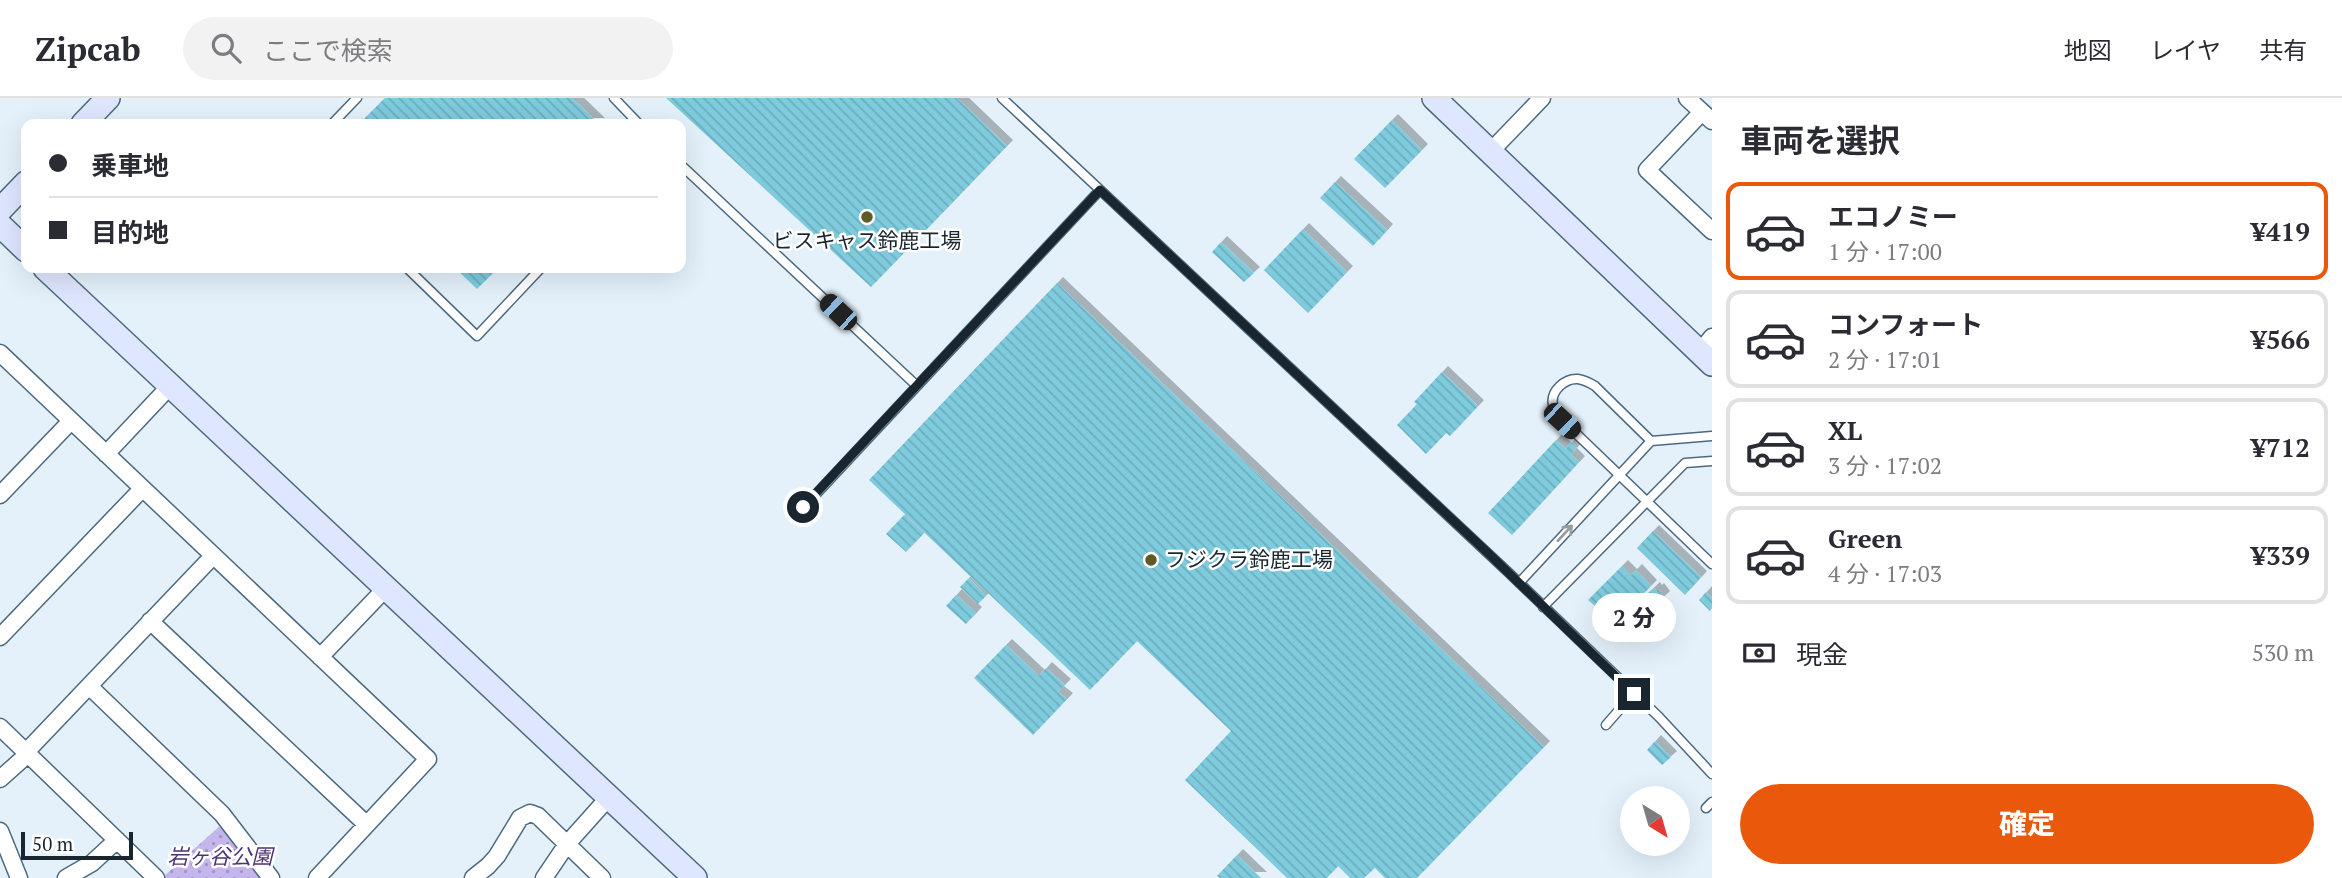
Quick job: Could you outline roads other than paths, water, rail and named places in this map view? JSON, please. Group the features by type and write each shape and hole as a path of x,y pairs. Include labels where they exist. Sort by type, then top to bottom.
{"street":[{"path":"88,119 108,98"},
{"path":"1434,98 1708,351"},
{"path":"1490,152 1542,98"},
{"path":"1687,98 1707,117 1647,170 1712,231"},
{"path":"0,210 21,188"},
{"path":"0,225 21,245"},
{"path":"50,273 695,878"},
{"path":"0,353 428,759 317,878"},
{"path":"106,454 171,385"},
{"path":"0,495 71,421"},
{"path":"0,638 142,489"},
{"path":"0,779 213,555"},
{"path":"320,657 386,587"},
{"path":"150,621 366,824"},
{"path":"89,686 222,814 271,878"},
{"path":"0,727 156,878"},
{"path":"544,878 567,844 609,797"},
{"path":"473,878 497,856 520,818 530,813 538,816 602,878"},
{"path":"0,831 4,856 19,878"},
{"path":"65,878 92,863 117,840"}],"lane":[{"path":"337,119 357,98"},
{"path":"614,98 634,119"},
{"path":"1002,98 1519,583 1659,717 1712,774"},
{"path":"686,170 917,386"},
{"path":"803,507 1100,190"},
{"path":"412,273 477,336 536,273"},
{"path":"1651,442 1595,386 1586,381 1567,380 1553,395 1552,404 1562,421 1712,564"},
{"path":"1519,583 1651,442 1712,436"},
{"path":"1543,607 1685,463 1712,461"},
{"path":"1606,725 1634,694"}],"place":[{"name":"ビスキャス鈴鹿工場","path":"867,217"},
{"name":"フジクラ鈴鹿工場","path":"1151,560"}],"park label":[{"name":"岩ヶ谷公園","path":"220,857"}]}
